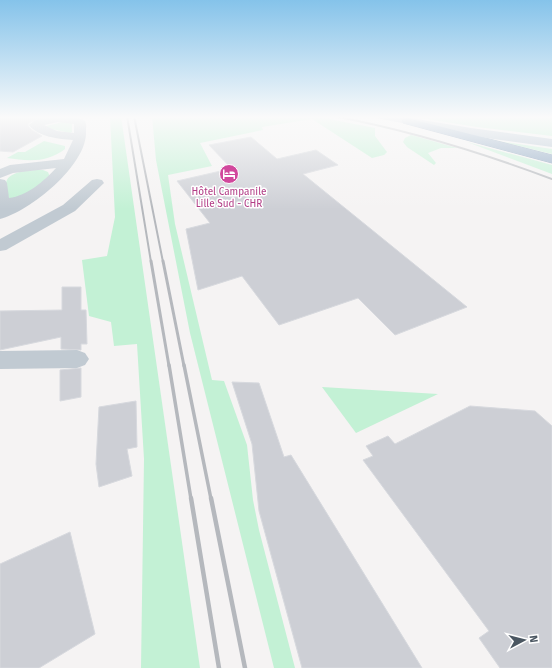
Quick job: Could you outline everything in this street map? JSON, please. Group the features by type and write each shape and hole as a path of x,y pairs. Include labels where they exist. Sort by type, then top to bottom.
{"highway":[{"path":"507,147 552,159"}],"street":[{"path":"0,214 24,201 53,179 73,156 76,147"},
{"path":"0,174 10,169 67,162"},
{"path":"0,183 2,204 24,201"},
{"path":"0,246 69,208 97,184"},
{"path":"0,360 77,359"}],"green space":[{"path":"33,147 65,147 65,149 58,154 44,159 22,160 7,158 18,152 25,152"},
{"path":"112,147 125,147 200,668 141,668 144,459 137,344 114,346 111,322 89,316 82,260 107,256 115,217"},
{"path":"155,147 202,147 212,166 168,175 175,224 212,380 224,381 247,445 253,500 259,530 295,668 274,668 190,333 156,160"},
{"path":"355,147 383,147 387,152 384,155 372,158"},
{"path":"407,147 457,148 441,148 428,153 436,163 434,165"},
{"path":"481,147 486,147 552,165 552,174"},
{"path":"523,147 552,149 552,154"},
{"path":"43,170 48,172 50,177 22,198 9,198 6,186 10,177 20,172"},
{"path":"322,387 438,394 356,433"}],"building":[{"path":"0,147 22,147 13,152 0,151"},
{"path":"211,147 263,147 277,159 316,150 338,165 303,174 467,307 395,335 358,298 279,325 242,276 198,290 186,229 210,223 177,181 225,170 222,168 229,166"},
{"path":"62,287 81,287 81,310 86,310 87,344 81,344 81,350 61,349 61,337 0,350 0,311 62,310"},
{"path":"81,368 81,397 60,401 60,370"},
{"path":"232,382 259,383 284,457 291,455 422,668 302,668 259,511 252,444"},
{"path":"136,401 137,447 127,449 132,476 99,487 96,464 99,407"},
{"path":"470,406 535,411 552,426 552,668 500,668 479,638 489,631 363,460 373,456 366,446 388,436 395,444"},
{"path":"70,532 95,634 39,668 0,668 0,564"}],"railway":[{"path":"132,147 151,262"},
{"path":"140,147 163,262"},
{"path":"457,147 552,179"},
{"path":"151,261 169,366"},
{"path":"163,261 184,366"},
{"path":"169,365 191,499"},
{"path":"184,365 211,499"},
{"path":"191,498 219,668"},
{"path":"211,498 245,668"}],"place":[{"name":"Hôtel Campanile Lille Sud - CHR","path":"229,174"}]}
